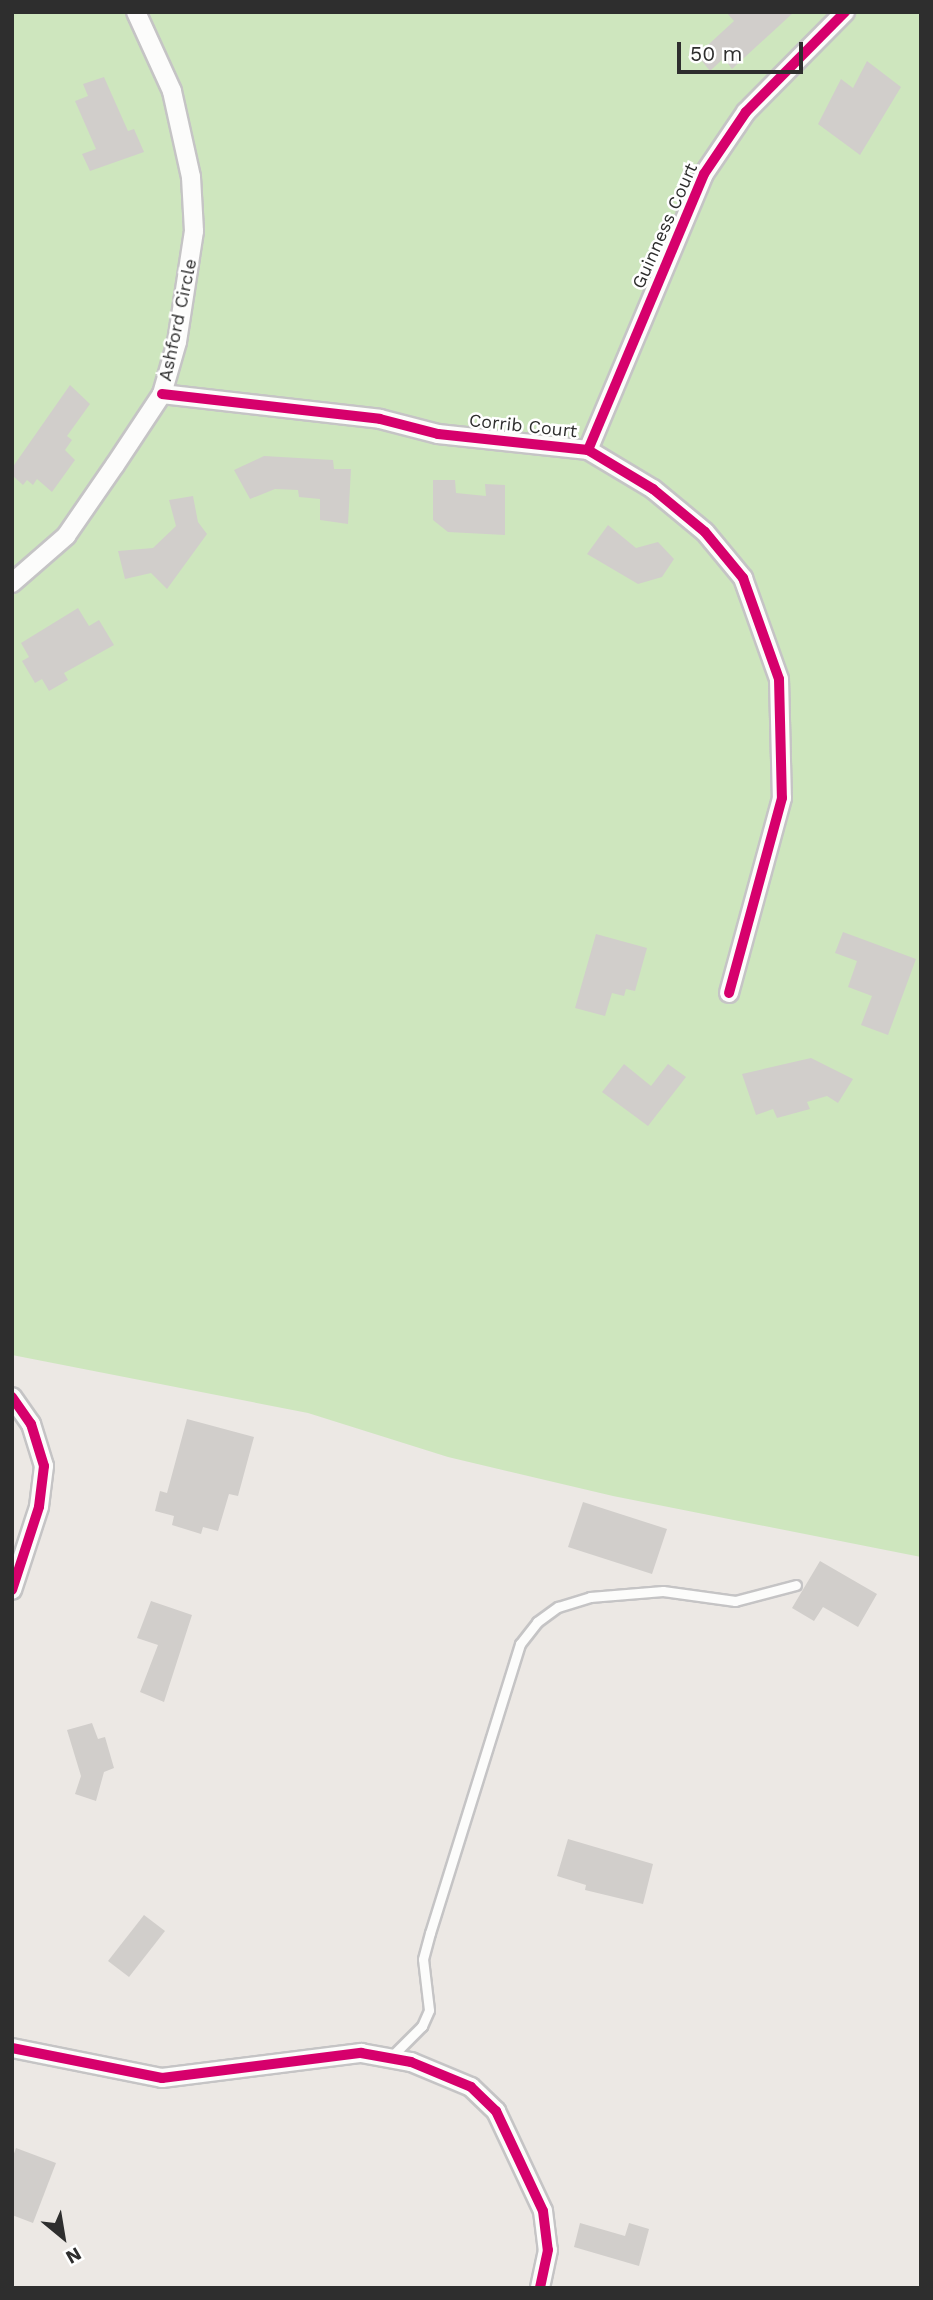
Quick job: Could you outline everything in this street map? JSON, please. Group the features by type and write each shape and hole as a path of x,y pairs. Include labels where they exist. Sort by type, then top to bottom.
{"street":[{"name":"Ashford Circle","path":"12,583 66,536 162,394 187,288 194,232 191,177 172,91 136,12"},
{"name":"Guinness Court","path":"588,450 704,174 746,112 845,12"},
{"name":"Corrib Court","path":"162,394 380,419 438,434 588,450 653,489 705,532 743,578 779,679 782,798 729,993"},
{"path":"12,1397 31,1424 44,1466 39,1507 12,1590"},
{"path":"12,2048 162,2078 361,2053 390,2059 471,2087 496,2111 544,2211 548,2250 540,2288"}],"lane":[{"path":"390,2059 422,2026 429,2010 423,1959 430,1933 520,1644 537,1622 558,1607 590,1597 663,1591 735,1601 796,1585"}],"green space":[{"path":"12,12 921,12 921,1557 613,1496 448,1457 308,1413 12,1355"}],"building":[{"path":"726,12 794,12 732,69 724,58 710,71 697,55 734,21"},
{"path":"867,61 901,87 860,155 818,124 841,79 853,88"},
{"path":"104,77 128,131 134,129 144,152 90,171 82,154 96,149 75,101 88,96 83,84"},
{"path":"70,385 90,404 67,436 72,440 65,450 75,460 52,492 37,479 33,485 27,480 23,485 12,475 12,468"},
{"path":"264,456 333,460 334,469 351,469 348,524 320,520 320,499 299,497 298,490 275,489 250,499 234,470"},
{"path":"433,480 455,480 456,493 486,496 485,484 505,485 505,535 448,532 433,520"},
{"path":"193,496 198,522 207,534 167,589 151,573 125,579 118,551 153,548 176,526 169,500"},
{"path":"608,525 636,548 658,542 674,559 662,577 638,584 587,554"},
{"path":"78,608 89,626 99,620 114,645 64,673 68,680 49,691 42,679 35,683 22,661 29,657 21,643"},
{"path":"843,932 916,959 888,1035 861,1025 872,996 848,987 857,961 835,953"},
{"path":"596,934 647,948 635,991 626,989 624,996 612,993 605,1016 575,1008"},
{"path":"811,1058 853,1079 838,1103 827,1096 807,1102 810,1109 777,1118 773,1109 756,1115 742,1074"},
{"path":"624,1064 651,1086 668,1064 686,1077 648,1126 602,1092"},
{"path":"187,1419 254,1437 238,1496 229,1494 218,1531 203,1527 201,1534 172,1525 174,1516 155,1511 160,1491 167,1493"},
{"path":"583,1502 667,1529 652,1574 568,1547"},
{"path":"820,1561 877,1594 858,1627 823,1607 814,1621 792,1608"},
{"path":"151,1601 192,1615 164,1702 140,1692 158,1645 137,1638"},
{"path":"92,1723 98,1739 105,1737 114,1768 104,1772 96,1801 75,1794 81,1776 67,1730"},
{"path":"568,1839 653,1864 643,1904 585,1890 586,1885 557,1876"},
{"path":"144,1915 165,1931 129,1977 108,1961"},
{"path":"16,2148 56,2163 33,2223 12,2215 12,2159"},
{"path":"580,2223 625,2236 629,2223 649,2229 639,2266 574,2247"}],"cycle path":[{"path":"588,450 704,174 746,112 845,12"},
{"path":"162,394 380,419 438,434 588,450 653,489 705,532 743,578 779,679 782,798 729,993"},
{"path":"12,1397 31,1424 44,1466 39,1507 12,1590"},
{"path":"12,2048 162,2078 361,2053 411,2062 471,2087 496,2111 543,2211 548,2250 540,2288"}]}
